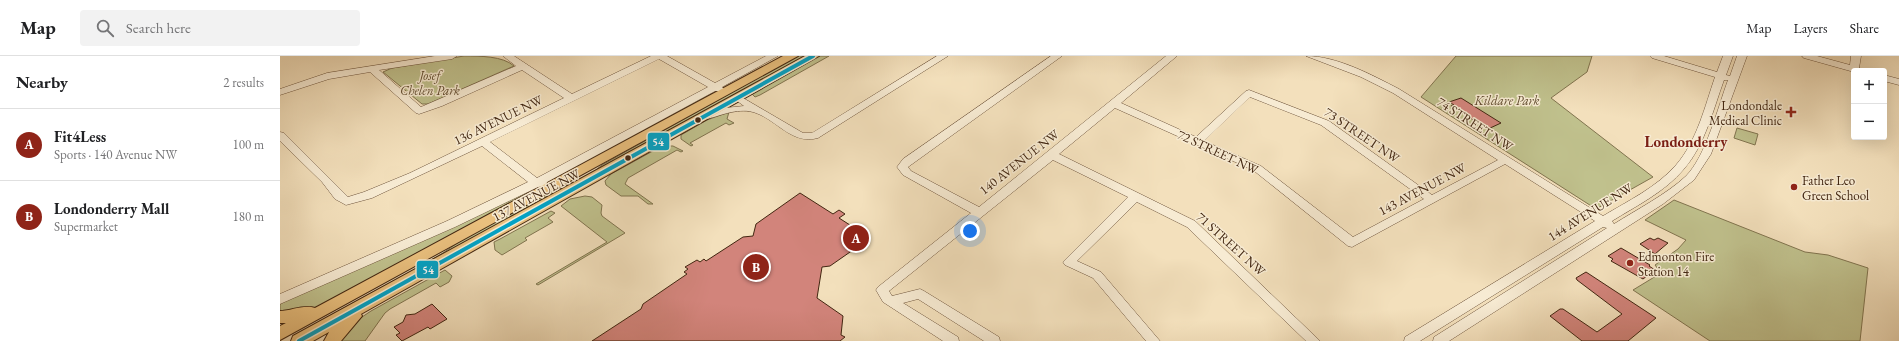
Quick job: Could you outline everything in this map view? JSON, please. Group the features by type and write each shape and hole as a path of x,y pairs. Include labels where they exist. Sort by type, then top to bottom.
{"main road":[{"name":"137 AVENUE NW","path":"280,335 454,240 536,189 555,185 720,90 792,56"},
{"name":"137 AVENUE NW","path":"299,341 813,56"},
{"path":"280,335 285,341 412,267 454,240"},
{"path":"280,317 291,317 305,313 354,294"},
{"path":"332,341 338,332 366,304"}],"street":[{"path":"280,92 327,76 452,56"},
{"path":"508,56 571,98"},
{"path":"659,56 720,90"},
{"name":"136 AVENUE NW","path":"280,135 326,180 339,196 346,201 368,195 414,175 659,56"},
{"name":"137 AVENUE NW","path":"280,298 536,189 720,90 773,56"},
{"path":"738,98 801,136 808,137 822,132 943,56"},
{"path":"978,212 907,173 902,167 907,161 1057,56"},
{"name":"140 AVENUE NW","path":"891,301 887,299 882,290 978,212 1052,155 1172,56"},
{"name":"74 STREET NW","path":"1311,56 1323,58 1364,75 1396,91 1615,230"},
{"path":"1656,56 1733,80"},
{"name":"144 AVENUE NW","path":"1410,341 1603,222 1649,193 1669,178 1683,163 1694,144 1728,56"},
{"path":"1432,328 1443,340 1615,230 1671,193 1690,178 1706,154 1742,56"},
{"path":"1807,56 1851,68"},
{"path":"1856,56 1857,68"},
{"path":"372,68 419,111 439,104 523,66"},
{"path":"1887,79 1899,82"},
{"name":"73 STREET NW","path":"1197,142 1249,93 1325,124 1432,200"},
{"name":"72 STREET NW","path":"1114,104 1257,168 1352,242"},
{"name":"137 AVENUE NW","path":"703,117 730,109 745,108 759,111"},
{"path":"483,142 536,189"},
{"name":"71 STREET NW","path":"1052,155 1191,224 1314,341"},
{"name":"143 AVENUE NW","path":"1352,242 1505,160"},
{"path":"1136,196 1069,262 1097,275 1154,341"},
{"path":"891,301 920,294 994,341"},
{"path":"891,301 953,341"}],"green space":[{"name":"Josef Chelen Park","path":"464,56 498,58 514,66 428,104 422,104 383,72 392,68"},
{"path":"797,56 808,56 591,174 602,165"},
{"path":"818,56 829,56 760,95 755,97 752,94"},
{"name":"Kildare Park","path":"1456,56 1592,56 1587,72 1551,98 1653,177 1596,209 1421,97"},
{"path":"710,93 712,94 550,180 554,177"},
{"path":"729,112 727,119 734,123 729,125 726,123 690,143 693,145 691,146 681,139 681,135 707,120"},
{"path":"1737,128 1758,134 1755,145 1734,138"},
{"path":"662,146 673,146 683,151 681,152 677,150 628,178 625,184 653,204 648,204 638,196 621,196 606,185 605,181 611,174"},
{"path":"572,184 302,334 443,253 463,239 547,193"},
{"path":"527,191 528,192 526,195 322,305 303,312 280,314 280,304 285,301"},
{"path":"585,196 592,197 602,205 602,216 625,233 538,285 536,284 607,242 561,206 570,199"},
{"path":"1674,200 1805,252 1828,255 1868,268 1860,341 1710,341 1633,290 1661,273 1655,265 1678,249 1686,240 1645,220"},
{"path":"551,211 555,213 548,218 553,222 525,238 527,240 502,255 495,250 494,242"},
{"path":"445,270 452,276 449,282 440,287 436,283 390,309 385,313 365,341 338,341 359,319 371,311"}],"building":[{"path":"1461,98 1501,123 1488,129 1451,106 1454,105 1449,102"},
{"path":"800,193 833,214 839,210 845,214 839,218 864,234 863,243 830,266 822,267 817,298 843,316 841,335 845,337 840,341 592,341 641,309 643,304 687,274 684,272 688,269 685,267 697,260 700,262 704,259 706,261 743,237 753,236 756,224"},
{"path":"1650,238 1654,240 1658,238 1668,243 1655,254 1640,244"},
{"name":"Edmonton Fire Station 14","path":"1621,248 1650,265 1649,266 1655,270 1643,279 1611,261 1613,259 1608,256"},
{"path":"1586,272 1656,318 1628,341 1582,341 1550,316 1560,309 1563,309 1597,332 1622,314 1577,280 1576,278"},
{"path":"432,304 447,319 430,329 428,327 402,341 396,335 400,333 394,327 403,322 406,315 415,314"}],"transit line":[{"name":"54","path":"299,341 813,56"}],"place":[{"name":"Londondale Medical Clinic","path":"1791,112"},
{"name":"Father Leo Green School","path":"1794,187"},
{"name":"Fit4Less","path":"856,238"},
{"name":"Edmonton Fire Station 14","path":"1630,263"},
{"name":"Londonderry Mall","path":"756,267"}],"district":[{"name":"Londonderry","path":"1686,141"}]}
